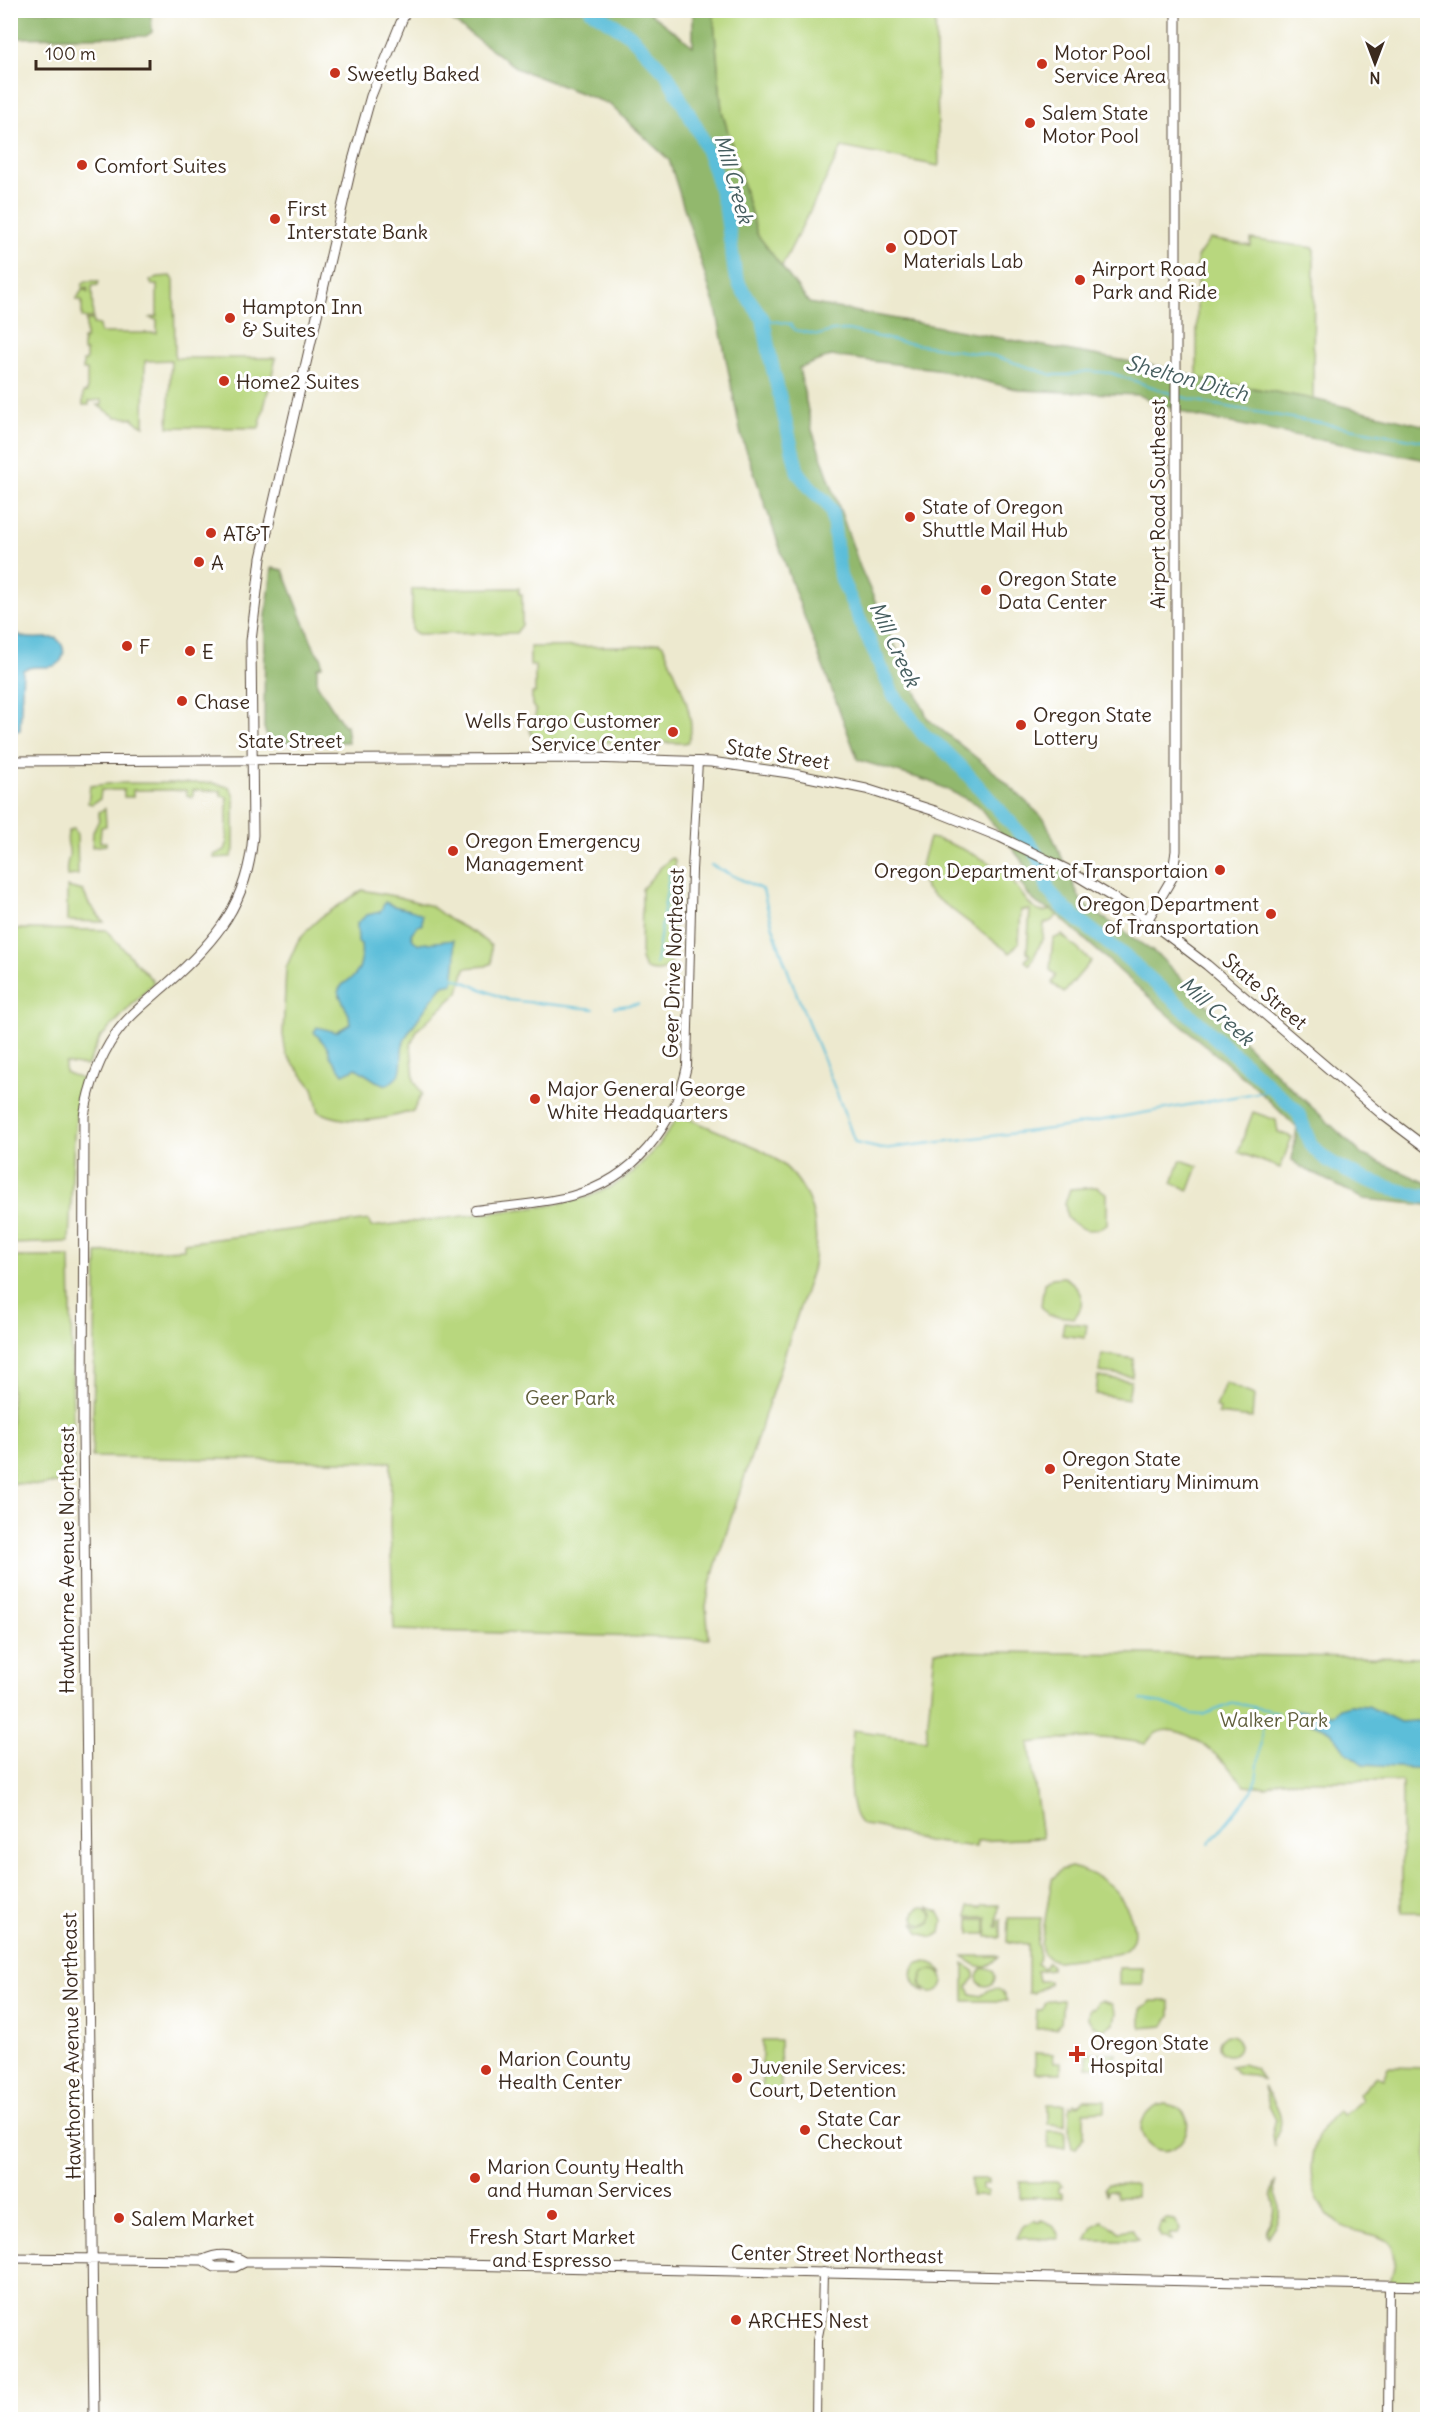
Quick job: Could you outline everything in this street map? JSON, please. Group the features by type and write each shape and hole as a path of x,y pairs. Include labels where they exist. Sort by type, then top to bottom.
{"main road":[{"name":"Hawthorne Avenue Northeast","path":"94,2420 83,1430 84,1116 94,1073 115,1035 137,1010 204,950 231,914 243,888 252,852 251,641 254,600 267,527 352,165 371,96 406,10"},
{"name":"Airport Road Southeast","path":"1148,919 1168,887 1174,871 1176,851 1176,10"},
{"name":"State Street","path":"10,761 252,758 591,758 698,761 789,772 866,789 935,811 1000,837 1066,869 1148,919 1428,1149"},
{"name":"Center Street Northeast","path":"10,2258 203,2260 214,2255 222,2255 235,2256 245,2262 1428,2286"}],"street":[{"name":"Geer Drive Northeast","path":"475,1210 558,1199 595,1187 620,1173 643,1154 653,1144 669,1120 681,1090 687,1066 692,870 698,761"},
{"path":"816,2420 817,2341 822,2316 823,2272"},
{"path":"1388,2420 1389,2285"}],"green space":[{"path":"10,11 151,11 152,32 146,36 11,38"},
{"path":"439,11 647,11 693,46 693,11 713,11 722,111 757,234 809,303 1165,368 1198,378 1313,399 1427,426 1427,460 1194,416 1138,395 1020,390 936,369 831,356 799,368 812,430 860,567 928,719 998,775 1045,820 1082,903 1158,955 1269,1067 1363,1155 1427,1183 1427,1205 1364,1199 1299,1166 1292,1160 1297,1128 1256,1088 1170,1016 1052,910 1040,905 1031,897 1015,875 1026,866 977,804 931,782 858,760 795,592 741,435 717,313 669,160 609,104 518,69"},
{"path":"713,11 935,11 939,166 842,147 781,268 757,234 722,111"},
{"path":"1210,239 1251,246 1251,239 1314,248 1313,399 1197,378 1197,257"},
{"path":"171,276 174,280 175,358 276,358 259,428 168,427 171,360 145,361 144,426 133,418 116,417 97,405 102,405 102,400 89,401 89,405 83,405 83,393 87,392 87,370 83,370 83,361 86,361 83,339 86,339 86,320 93,320 93,324 99,325 100,333 157,333 157,320 150,318 157,316 157,285 152,285 150,281 158,277"},
{"path":"86,281 99,281 98,285 92,286 93,318 82,318 82,300 76,300 83,283"},
{"path":"272,568 283,570 315,650 322,659 322,666 317,667 317,684 343,725 346,725 348,742 271,742 267,737 264,728 265,624"},
{"path":"519,588 519,594 522,594 522,625 516,633 418,634 412,631 412,589"},
{"path":"659,642 663,645 688,707 691,732 688,742 534,741 530,730 536,711 532,705 532,693 535,693 535,666 530,665 530,647 643,646"},
{"path":"116,783 212,783 229,787 234,796 234,850 231,857 214,858 214,855 225,850 227,844 227,797 221,796 221,791 193,790 193,797 187,796 186,790 133,790 133,797 124,797 124,790 101,790 100,799 92,804 88,803 90,786"},
{"path":"105,808 106,826 101,827 100,842 106,842 106,845 92,847 93,832 99,820 99,812"},
{"path":"74,828 77,835 78,875 67,876 69,853 67,841 69,831"},
{"path":"929,838 958,847 993,865 1008,876 1035,909 1043,912 1052,910 1058,915 1044,924 1043,938 1030,965 1025,961 1030,955 1027,952 1030,910 1021,910 1019,942 1010,953 925,888 921,868"},
{"path":"672,858 675,860 673,958 666,969 659,971 645,969 641,959 642,889"},
{"path":"67,887 83,891 89,904 104,922 67,921"},
{"path":"362,890 431,906 491,946 492,963 486,966 465,968 459,992 417,1030 411,1045 414,1080 422,1094 413,1111 377,1119 354,1120 319,1112 313,1088 286,1054 283,1035 286,968 297,943 321,917"},
{"path":"11,929 106,930 154,982 100,1038 87,1066 65,1063 65,1072 81,1079 74,1136 69,1242 11,1244"},
{"path":"1062,935 1091,961 1064,993 1052,983 1056,975 1050,970 1053,939"},
{"path":"1253,1112 1276,1120 1278,1132 1292,1137 1280,1168 1238,1152"},
{"name":"Geer Park","path":"682,1116 758,1148 789,1170 808,1199 816,1232 812,1270 711,1580 706,1606 709,1639 394,1630 390,1529 391,1462 92,1457 97,1253 184,1249 184,1243 369,1220 371,1227 547,1206 588,1197 613,1186 632,1173 659,1145 677,1118"},
{"path":"1181,1160 1198,1166 1189,1190 1172,1183"},
{"path":"1097,1187 1107,1194 1107,1224 1086,1230 1067,1218 1065,1204 1070,1189"},
{"path":"12,1257 70,1257 74,1481 41,1485 11,1483"},
{"path":"1064,1277 1075,1285 1081,1295 1081,1307 1074,1318 1048,1315 1041,1306 1044,1283 1052,1278"},
{"path":"1064,1322 1087,1325 1085,1338 1062,1335"},
{"path":"1102,1354 1134,1359 1132,1376 1099,1372"},
{"path":"1098,1377 1131,1381 1128,1399 1096,1394"},
{"path":"1225,1383 1254,1395 1252,1418 1218,1414 1220,1409 1216,1407"},
{"name":"Walker Park","path":"935,1651 1427,1658 1427,1913 1402,1913 1402,1781 1280,1781 1267,1787 1244,1785 1212,1751 1183,1733 1169,1730 1156,1733 1146,1744 1117,1739 1088,1738 1029,1743 1042,1838 977,1841 976,1847 926,1841 863,1825 857,1818 851,1794 850,1766 853,1730 926,1740"},
{"path":"1071,1867 1100,1879 1109,1885 1123,1901 1134,1932 1132,1942 1126,1949 1116,1954 1058,1961 1044,1954 1041,1944 1052,1879 1061,1870"},
{"path":"982,1905 999,1905 996,1927 998,1927 998,1920 1001,1920 1001,1937 987,1937 987,1917 968,1917 968,1907 981,1907"},
{"path":"923,1907 929,1910 932,1916 929,1922 923,1925 917,1922 914,1916 917,1910"},
{"path":"929,1907 938,1911 943,1921 941,1933 933,1937 919,1933 913,1922 920,1927 930,1924 933,1914"},
{"path":"1008,1918 1041,1918 1037,1943 1040,1956 1036,1964 1043,1968 1047,1962 1051,1965 1051,1969 1037,1971 1039,1981 1049,1981 1049,1984 1033,1993 1028,1993 1028,1944 1007,1942"},
{"path":"970,1919 986,1919 986,1934 970,1934"},
{"path":"964,1956 999,1956 991,1964 977,1966"},
{"path":"926,1961 936,1965 943,1974 933,1969 924,1972 920,1983 925,1992 913,1980 912,1972 916,1964"},
{"path":"964,1964 974,1971 974,1978 968,1987 971,1994 981,1996 996,1988 1002,1991 1007,2001 964,2001"},
{"path":"986,1968 992,1971 995,1977 992,1983 986,1986 980,1983 977,1977 980,1971"},
{"path":"1119,1968 1143,1968 1143,1985 1119,1985"},
{"path":"932,1970 940,1973 943,1981 940,1989 932,1992 924,1989 921,1981 924,1973"},
{"path":"1063,2000 1061,2023 1056,2028 1036,2029 1037,2010 1042,2010 1045,2002"},
{"path":"1150,2001 1170,2001 1170,2016 1164,2026 1141,2028 1141,2009"},
{"path":"1097,2002 1111,2004 1116,2013 1114,2023 1104,2029 1092,2025 1088,2018 1089,2009 1094,2008"},
{"path":"1229,2035 1236,2038 1239,2045 1236,2052 1229,2055 1222,2052 1219,2045 1222,2038"},
{"path":"762,2040 780,2040 781,2091 762,2092"},
{"path":"1035,2053 1053,2054 1054,2062 1061,2062 1061,2073 1035,2073"},
{"path":"1087,2053 1116,2053 1116,2057 1106,2059 1098,2067 1087,2067"},
{"path":"1242,2064 1255,2068 1262,2080 1253,2075 1238,2074 1230,2066"},
{"path":"1388,2067 1427,2068 1427,2286 1389,2285 1395,2259 1390,2244 1381,2238 1339,2224 1327,2213 1318,2199 1313,2184 1311,2168 1313,2152 1326,2123 1338,2111 1343,2115 1362,2100 1359,2094 1376,2076 1383,2079"},
{"path":"1264,2087 1276,2106 1281,2122 1274,2146 1272,2135 1276,2120"},
{"path":"1083,2100 1105,2100 1105,2111 1084,2112 1084,2137 1076,2148 1072,2148 1069,2135 1070,2105 1073,2107 1075,2103 1077,2105"},
{"path":"1048,2104 1065,2104 1065,2125 1048,2124"},
{"path":"1165,2104 1179,2109 1186,2117 1187,2127 1184,2137 1177,2145 1168,2150 1158,2150 1143,2136 1142,2123 1148,2113"},
{"path":"1048,2131 1065,2131 1065,2148 1048,2148"},
{"path":"971,2179 988,2179 988,2184 982,2184 982,2190 987,2191 987,2196 971,2196"},
{"path":"1276,2181 1275,2190 1280,2215 1268,2237 1267,2228 1275,2210 1272,2191"},
{"path":"1020,2182 1058,2182 1062,2186 1058,2187 1058,2193 1062,2193 1062,2198 1020,2198"},
{"path":"1108,2184 1136,2184 1136,2197 1116,2197 1115,2191 1109,2190 1107,2194 1105,2187"},
{"path":"1167,2219 1174,2220 1180,2229 1178,2234 1169,2234 1171,2240 1161,2237 1158,2231 1160,2224 1166,2224 1161,2222"},
{"path":"1035,2220 1051,2224 1059,2239 1017,2238 1023,2226"},
{"path":"1102,2221 1120,2231 1132,2229 1138,2240 1086,2240 1093,2227"}],"water":[{"path":"10,496 14,500 15,631 18,635 28,638 56,638 63,650 63,656 56,665 23,670 20,730 11,733"},
{"path":"385,902 422,915 422,925 417,926 411,934 413,940 419,944 453,940 456,957 453,983 441,988 411,1029 403,1046 399,1075 387,1085 356,1068 343,1074 330,1056 328,1048 314,1032 317,1027 336,1032 350,1024 349,1015 338,992 360,967 361,944 358,942 357,923 367,915 380,912"},
{"path":"1350,1705 1368,1706 1400,1722 1427,1720 1427,1769 1364,1765 1346,1752 1331,1731 1293,1716 1293,1709 1333,1715 1340,1708"}],"waterway":[{"name":"Mill Creek","path":"591,10 630,35 666,73 700,134 714,169 726,210 735,274 741,288 763,319 798,473 825,501 832,512 840,576 893,694 924,735 943,749 962,768 1032,847 1042,864 1048,890 1065,909 1127,958 1296,1110 1314,1148 1323,1157 1367,1180 1428,1197"},
{"name":"Shelton Ditch","path":"763,319 790,324 795,330 818,335 848,330 901,342 994,356 1052,375 1068,375 1087,371 1111,373 1173,394"},
{"name":"Shelton Ditch","path":"1178,396 1211,404 1428,442"},
{"path":"711,865 763,890 782,954 855,1143 882,1149 1058,1128 1273,1090"},
{"path":"656,964 670,869"},
{"path":"455,978 508,1000 594,1009"},
{"path":"614,1007 638,1004"},
{"path":"1141,1700 1163,1703 1192,1714 1202,1715 1234,1703 1278,1712"},
{"path":"1209,1844 1252,1791 1256,1781 1263,1723 1269,1715 1278,1712"}],"place":[{"name":"Motor Pool Service Area","path":"1042,64"},
{"name":"Sweetly Baked","path":"335,73"},
{"name":"Salem State Motor Pool","path":"1030,123"},
{"name":"Comfort Suites","path":"82,165"},
{"name":"First Interstate Bank","path":"275,219"},
{"name":"ODOT Materials Lab","path":"891,248"},
{"name":"Airport Road Park and Ride","path":"1080,280"},
{"name":"Hampton Inn & Suites","path":"230,318"},
{"name":"Home2 Suites","path":"224,381"},
{"name":"State of Oregon Shuttle Mail Hub","path":"910,517"},
{"name":"AT&T","path":"211,533"},
{"name":"A","path":"199,562"},
{"name":"Oregon State Data Center","path":"986,590"},
{"name":"F","path":"127,646"},
{"name":"E","path":"190,651"},
{"name":"Chase","path":"182,701"},
{"name":"Oregon State Lottery","path":"1021,725"},
{"name":"Wells Fargo Customer Service Center","path":"673,732"},
{"name":"Oregon Emergency Management","path":"453,851"},
{"name":"Oregon Department of Transportaion","path":"1220,870"},
{"name":"Oregon Department of Transportation","path":"1271,914"},
{"name":"Major General George White Headquarters","path":"535,1099"},
{"name":"Oregon State Penitentiary Minimum","path":"1050,1469"},
{"name":"Oregon State Hospital","path":"1077,2054"},
{"name":"Marion County Health Center","path":"486,2070"},
{"name":"Juvenile Services: Court, Detention","path":"737,2078"},
{"name":"State Car Checkout","path":"805,2130"},
{"name":"Marion County Health and Human Services","path":"475,2178"},
{"name":"Fresh Start Market and Espresso","path":"552,2215"},
{"name":"Salem Market","path":"119,2218"},
{"name":"ARCHES Nest","path":"736,2320"}]}
